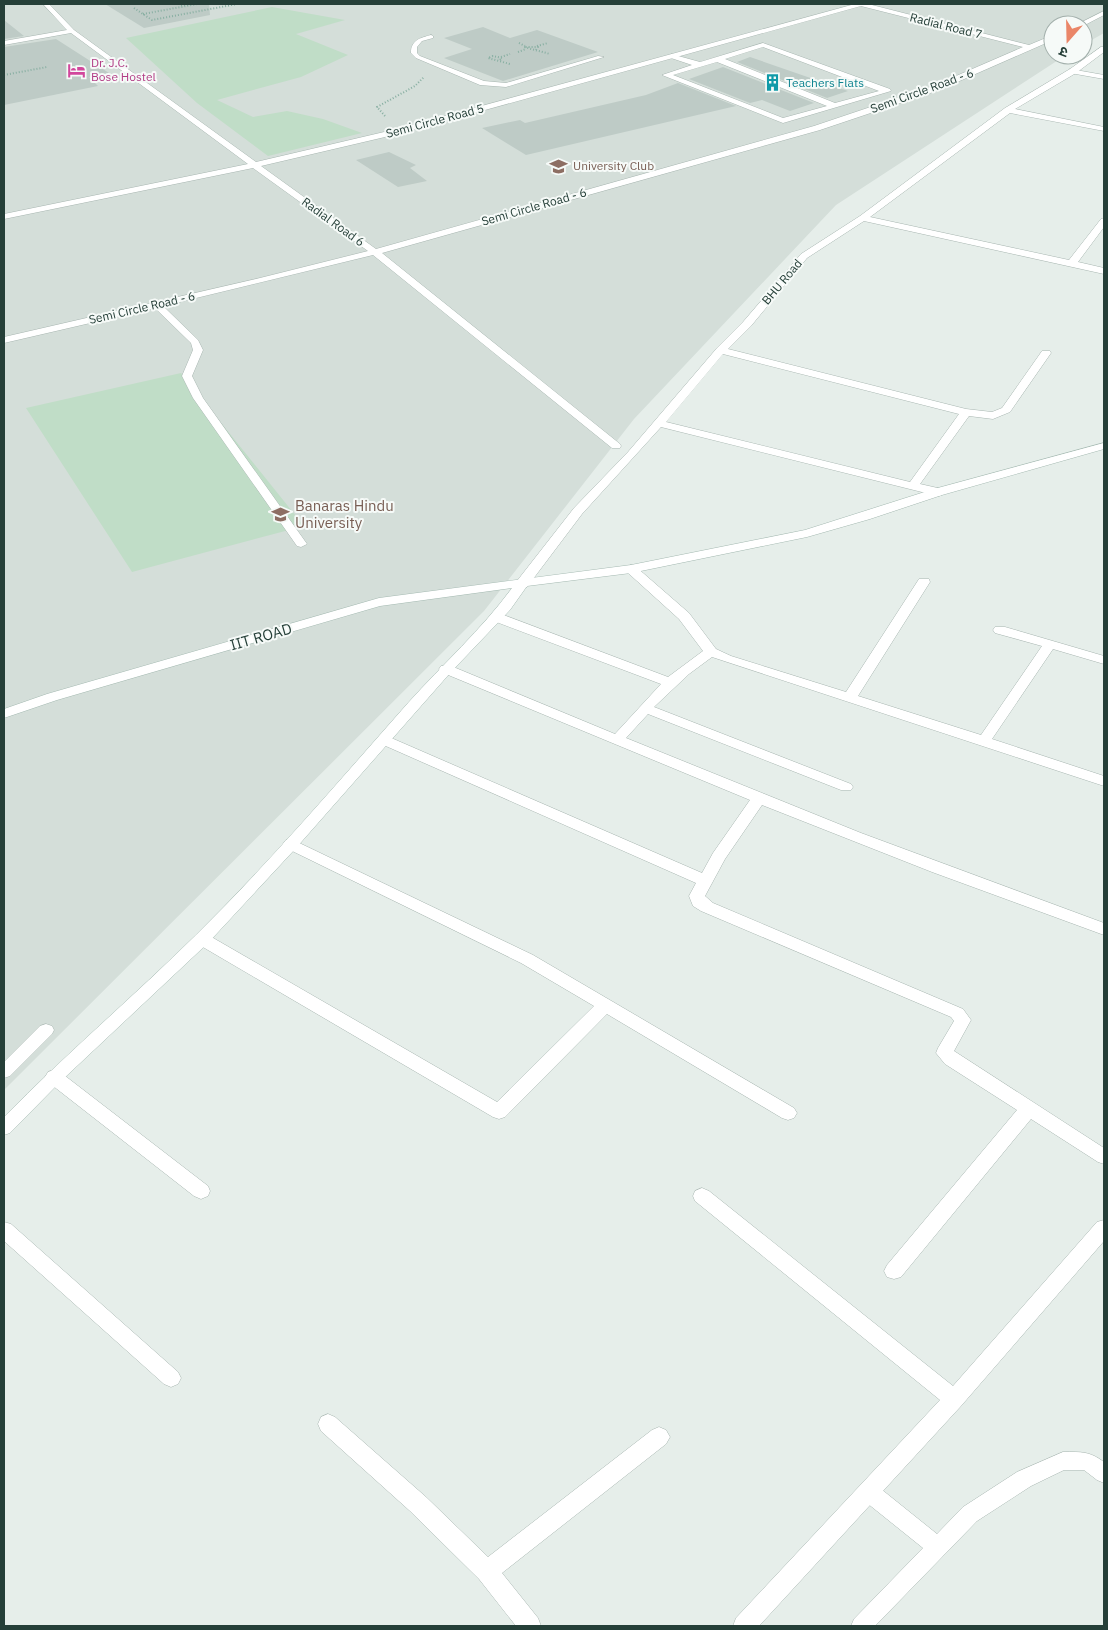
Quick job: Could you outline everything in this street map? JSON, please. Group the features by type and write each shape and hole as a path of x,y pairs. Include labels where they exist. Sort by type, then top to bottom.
{"street":[{"path":"763,45 887,91 783,121 666,75 717,59 763,45"},
{"name":"BHU Road","path":"4,1128 54,1078 202,939 291,844 446,669 496,617 578,511 632,454 721,350 747,324 804,256 863,218 1008,110 1074,71 1104,50"},
{"path":"674,56 701,64"},
{"path":"717,59 834,106"},
{"path":"1008,110 1104,129"},
{"path":"863,218 1104,271"},
{"path":"1072,263 1104,221"},
{"path":"721,350 966,412 993,416 1006,410 1046,353"},
{"path":"913,486 966,412"},
{"path":"658,423 938,492"},
{"name":"IIT ROAD","path":"4,714 62,695 378,602 631,569 807,532 866,516 938,492 1104,446"},
{"path":"631,569 684,616 711,652 726,659 1104,781"},
{"path":"850,699 924,582"},
{"path":"496,617 669,682"},
{"path":"1000,630 1104,660"},
{"path":"984,741 1050,644"},
{"path":"618,740 669,682 692,663 711,652"},
{"path":"446,669 907,857 1104,930"},
{"path":"645,708 846,787"},
{"path":"384,740 706,881"},
{"path":"759,798 718,857 697,896 699,902 957,1013 963,1020 961,1027 947,1046 946,1052 951,1059 1104,1157"},
{"path":"291,844 527,959 788,1113"},
{"path":"202,939 499,1112 606,1005"},
{"path":"54,1078 201,1191"},
{"path":"894,1271 1029,1109"},
{"path":"702,1196 954,1399"},
{"path":"4,1230 171,1378"},
{"path":"744,1626 1102,1236"},
{"path":"328,1424 418,1504 487,1571 530,1626"},
{"path":"487,1571 658,1437"}],"lane":[{"name":"Radial Road 6","path":"46,4 72,31 375,252 616,446"},
{"name":"Radial Road 7","path":"861,4 1030,47"},
{"name":"Semi Circle Road 5","path":"4,217 254,165 400,131 861,4"},
{"path":"4,43 72,31"},
{"path":"431,36 420,40 414,47 414,52 418,57 483,83 494,85 506,85 600,57"},
{"name":"Semi Circle Road - 6","path":"4,340 260,282 375,252 817,128 936,88 1043,41"},
{"path":"1074,71 1104,77"},
{"path":"535,77 560,87"},
{"path":"157,305 195,342 198,350 187,376 190,384 301,544"},
{"path":"4,1072 46,1030"},
{"path":"861,1626 970,1514 1024,1479 1063,1461 1087,1461 1104,1474"},
{"path":"868,1492 938,1548"}],"path":[{"path":"142,14 180,5 197,4"},
{"path":"134,8 152,20 237,4"},
{"path":"180,5 193,12"},
{"path":"186,7 190,5"},
{"path":"519,43 526,48 550,54"},
{"path":"518,52 526,48 548,43"},
{"path":"536,46 538,47 536,50"},
{"path":"484,54 490,57 510,54"},
{"path":"489,60 488,58 490,57"},
{"path":"500,57 502,59 500,60"},
{"path":"484,61 500,60 510,64"},
{"path":"400,131 377,107 392,96 414,87 423,79 426,72 422,67 433,62"},
{"path":"4,75 47,67"}],"shaded area":[{"name":"Banaras Hindu University","path":"4,4 1104,4 1104,33 1093,39 1093,15 1043,15 1043,65 1051,65 836,205 634,419 484,611 4,1090"}],"green space":[{"path":"272,7 345,20 296,34 348,55 301,77 217,100 253,117 287,111 323,119 362,133 268,156 197,103 126,38"},
{"path":"181,373 304,526 132,572 26,408"}],"building":[{"path":"105,4 209,4 210,15 144,28"},
{"path":"4,20 24,36 4,39"},
{"path":"483,27 510,38 537,30 598,52 503,81 444,58 472,49 444,38"},
{"name":"Dr. J.C. Bose Hostel","path":"56,39 109,73 89,77 98,86 4,105 4,47"},
{"path":"750,57 848,91 827,98 737,62"},
{"path":"723,67 814,103 790,111 762,100 750,103 689,79"},
{"path":"678,83 736,106 526,155 482,128 520,120 525,123 646,95"},
{"path":"389,152 416,165 410,168 427,181 398,187 356,160"}],"place":[{"name":"Dr. J.C. Bose Hostel","path":"77,70"},
{"name":"Teachers Flats","path":"772,83"},
{"name":"University Club","path":"559,166"},
{"name":"Banaras Hindu University","path":"281,515"}]}
